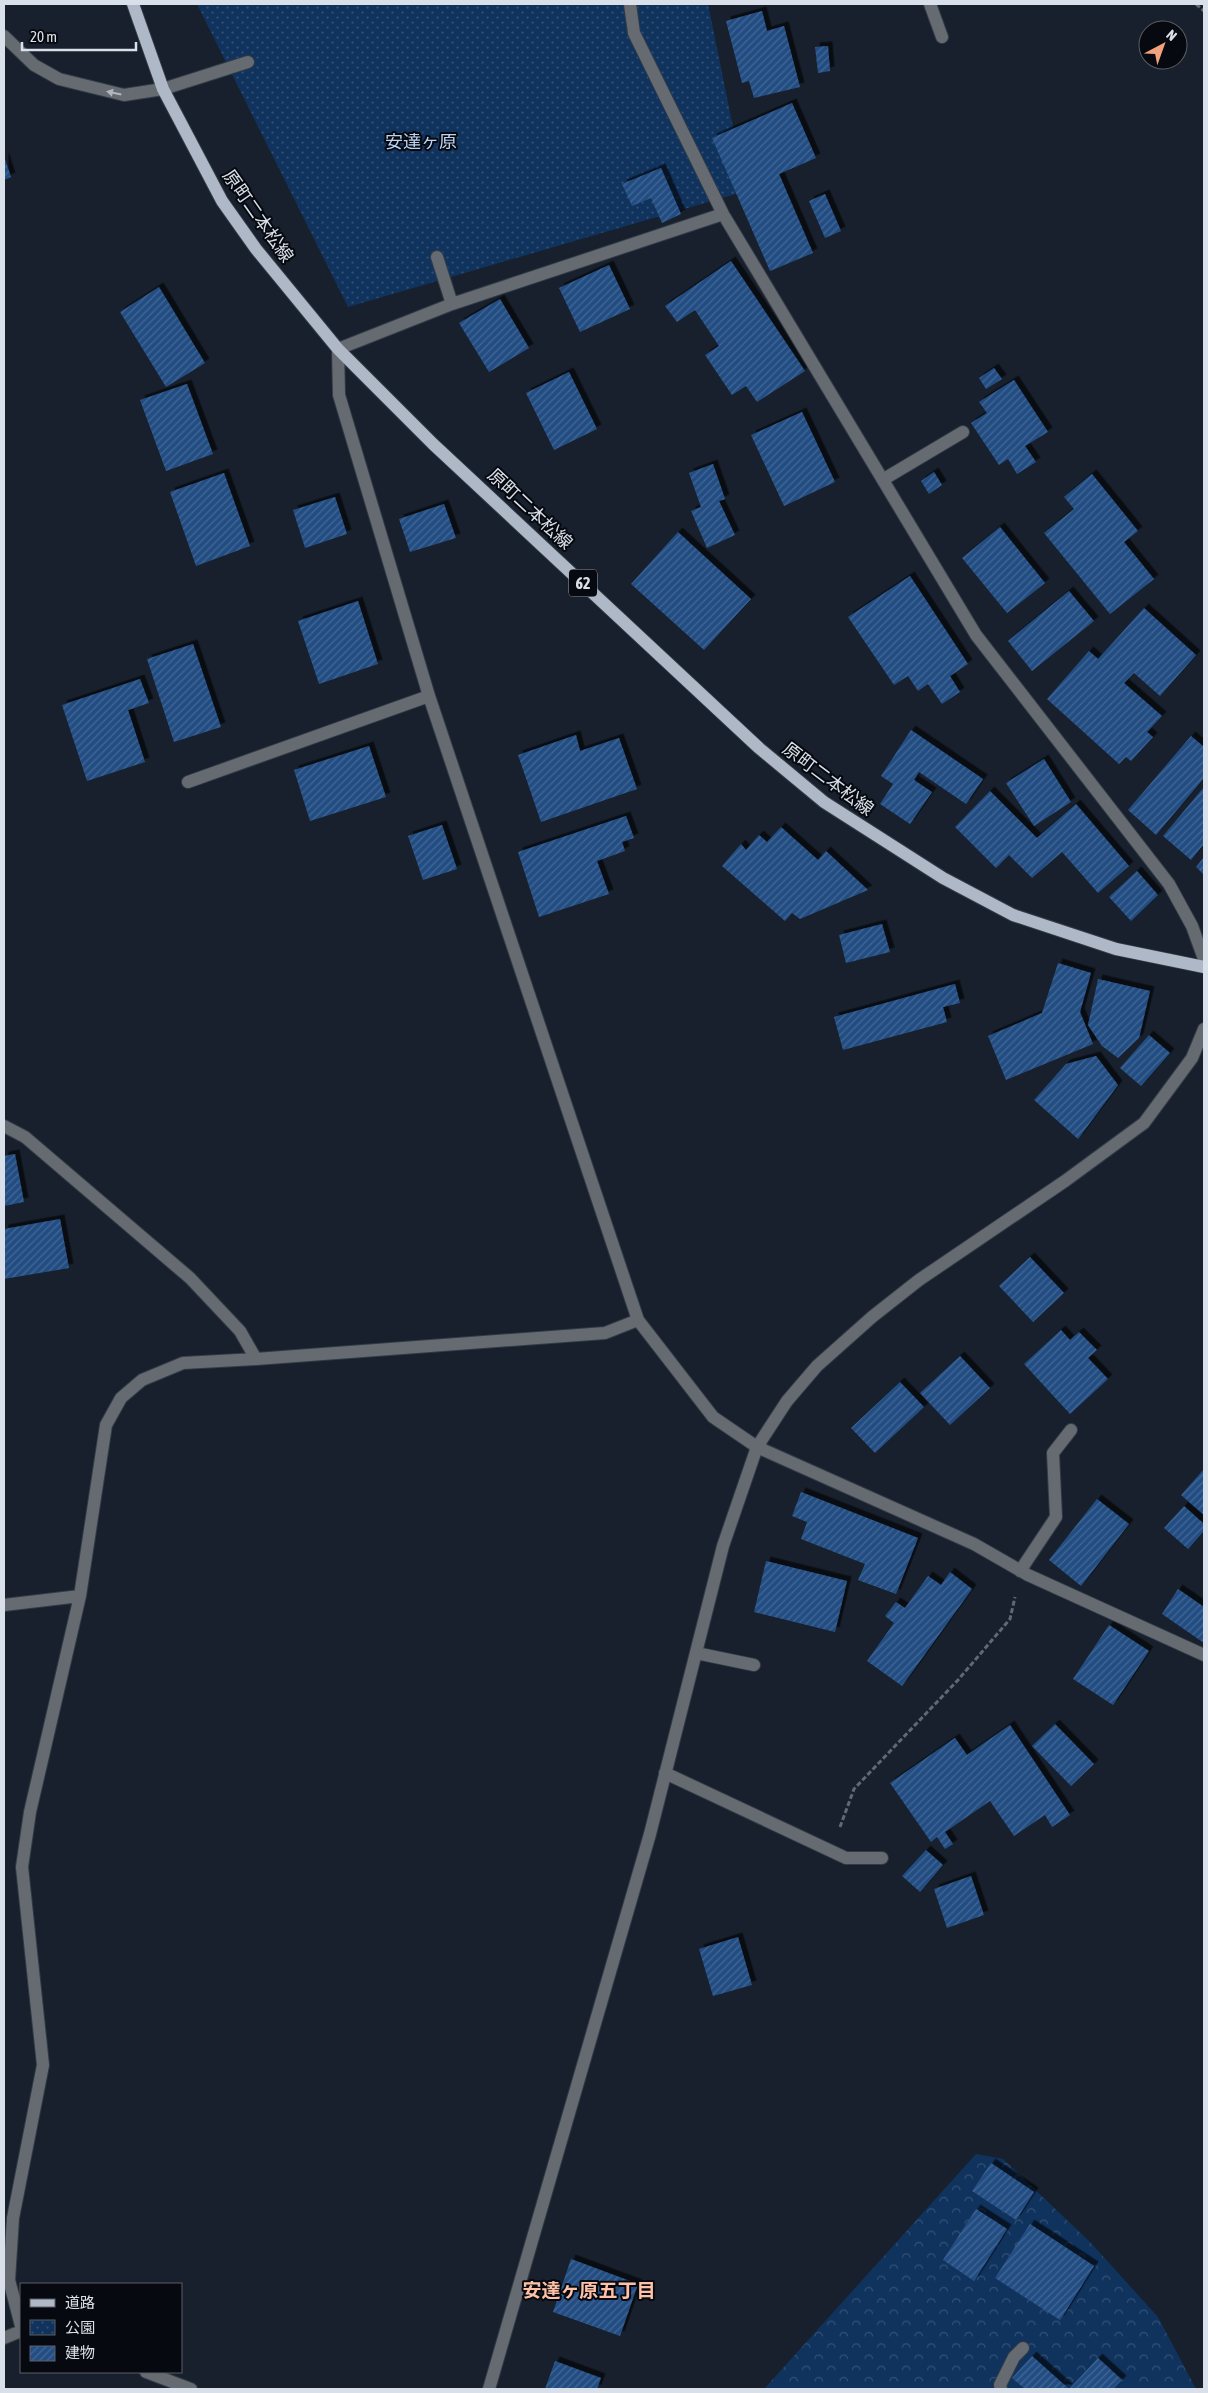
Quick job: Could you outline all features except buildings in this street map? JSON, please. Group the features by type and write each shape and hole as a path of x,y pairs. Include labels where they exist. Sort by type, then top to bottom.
{"main road":[{"name":"原町二本松線","path":"133,4 162,89 222,201 256,249 338,349 433,444 759,748 824,802 944,878 1013,915 1116,949 1204,967"}],"street":[{"path":"630,4 634,33 722,214 976,634 1169,884 1192,926 1204,959"},
{"path":"930,4 942,37"},
{"path":"4,36 34,65 60,79 124,95 162,89 248,62"},
{"path":"722,214 452,304 338,349 339,395 430,696 638,1320 713,1417 757,1447 974,1544 1020,1571 1204,1656"},
{"path":"437,256 452,304"},
{"path":"884,480 963,432"},
{"path":"188,782 430,696"},
{"path":"489,2389 644,1853 723,1546 757,1447 787,1401 817,1366 872,1318 918,1280 1065,1181 1144,1122 1192,1058 1204,1029"},
{"path":"4,1126 25,1137 190,1278 240,1330 256,1359"},
{"path":"20,2323 6,2276 13,2218 43,2065 22,1867 30,1812 80,1596 106,1425 121,1398 142,1380 183,1363 605,1333 638,1320"},
{"path":"1020,1571 1056,1517 1053,1453 1071,1430"},
{"path":"4,1605 80,1596"},
{"path":"696,1652 754,1664"},
{"path":"665,1773 846,1858 882,1858"},
{"path":"4,2338 20,2331"},
{"path":"1001,2389 1000,2386 1014,2357 1023,2348"},
{"path":"149,2373 191,2389"}],"path":[{"path":"1196,4 1204,12"},
{"path":"832,1851 854,1789 958,1680 1010,1619 1020,1571"}],"green space":[{"name":"安達ヶ原","path":"197,4 708,4 746,191 348,307"},
{"path":"976,2154 1003,2159 1090,2242 1158,2317 1196,2389 764,2389"}],"district":[{"name":"安達ヶ原五丁目","path":"589,2290"}]}
